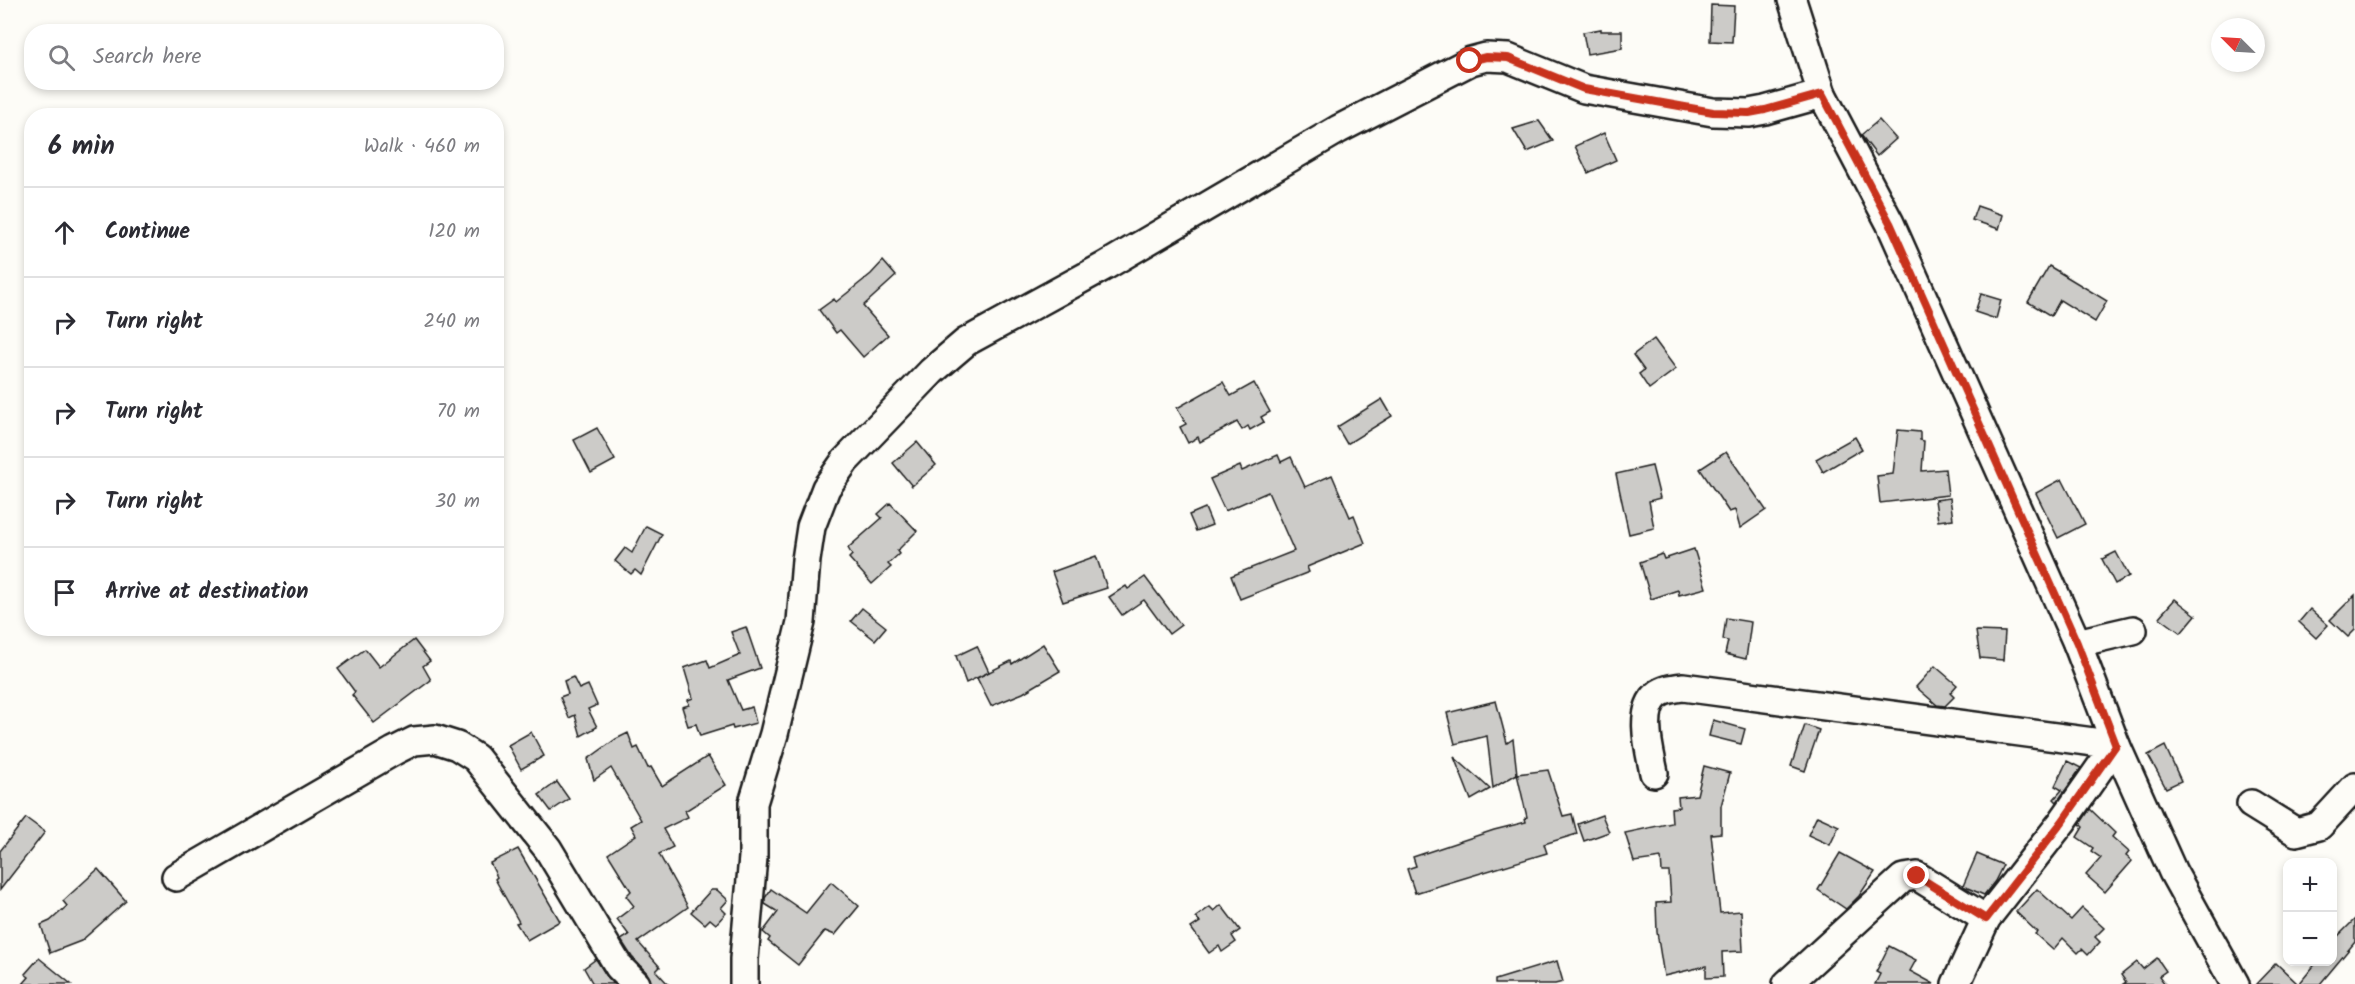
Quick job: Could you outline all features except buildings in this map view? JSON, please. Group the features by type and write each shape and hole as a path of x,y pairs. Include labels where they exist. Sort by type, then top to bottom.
{"street":[{"path":"1792,0 1822,94 1890,223 2077,643 2116,745 2173,872 2235,984"},
{"path":"744,984 753,857 753,803 774,734 801,622 811,527 826,488 844,461 946,357 966,342 1105,266 1309,146 1470,61 1486,57 1508,58 1584,89 1713,112 1749,113 1822,94"},
{"path":"2077,643 2133,630"},
{"path":"1654,773 1646,732 1647,713 1655,696 1666,689 1683,687 2116,745"},
{"path":"176,877 394,751 414,741 435,739 457,746 476,758 548,849 619,967 636,984"},
{"path":"1956,984 1986,919 2062,822 2116,745"},
{"path":"2251,804 2296,832 2319,826 2355,788"},
{"path":"1787,984 1903,878 1917,876 1986,919"}],"route":[{"path":"1470,61 1499,56 1521,62 1584,89 1713,112 1749,113 1822,94 1890,223 2077,643 2116,745 2062,822 1986,919 1917,876"}]}
